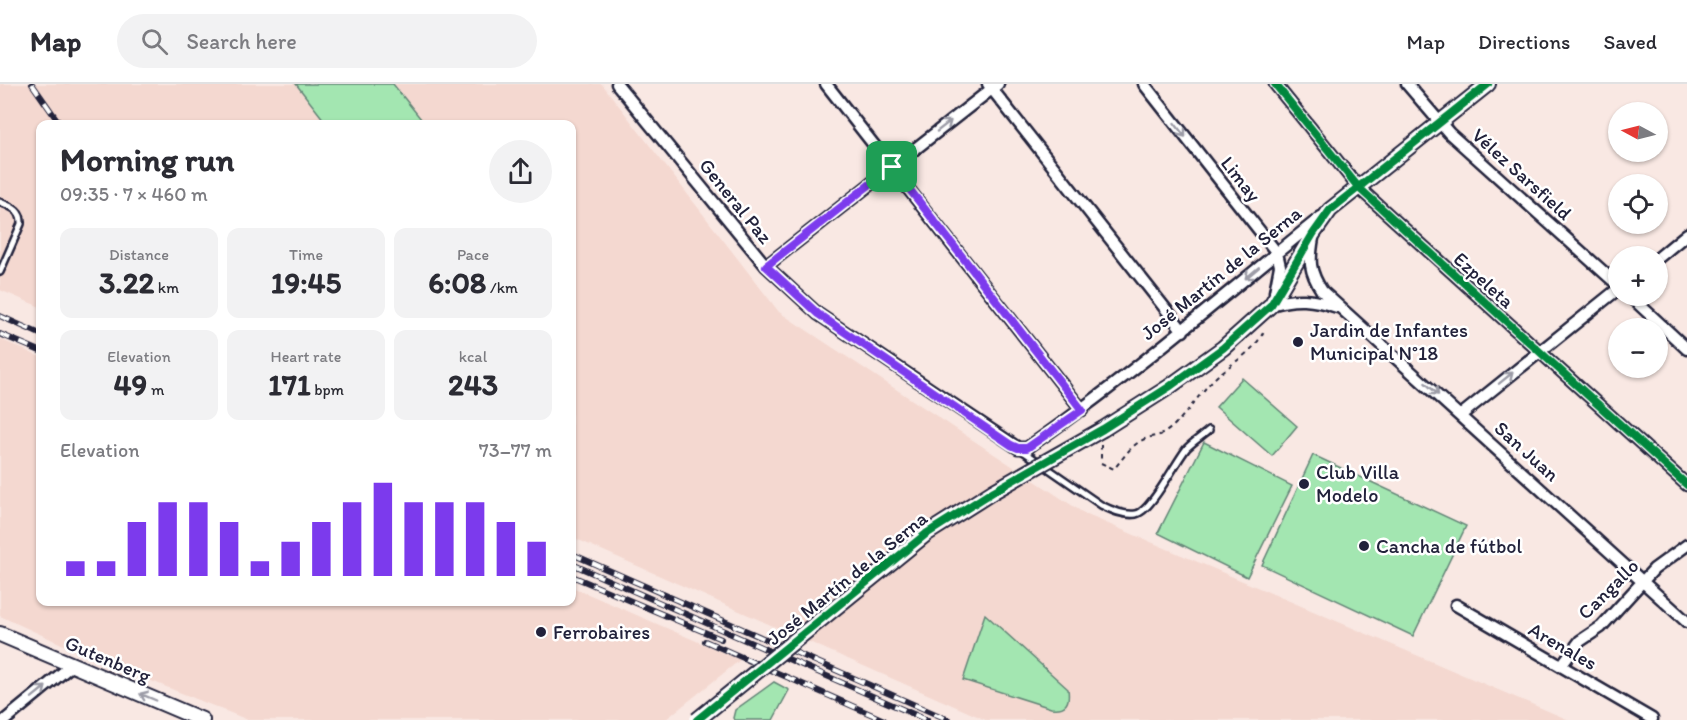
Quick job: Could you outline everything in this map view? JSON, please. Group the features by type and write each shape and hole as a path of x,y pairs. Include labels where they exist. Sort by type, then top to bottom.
{"street":[{"name":"General Paz","path":"616,84 766,266 818,314 1018,448"},
{"path":"826,84 1082,410"},
{"name":"Limay","path":"1144,84 1277,253"},
{"name":"Ezpeleta","path":"1275,84 1359,188 1687,485"},
{"name":"Vélez Sarsfield","path":"1407,84 1439,123 1608,278"},
{"name":"José Martín de la Serna","path":"1018,448 1027,448 1082,410 1488,84"},
{"path":"766,266 993,86 1183,331"},
{"name":"José Martín de la Serna","path":"697,720 926,534 994,491 1103,429 1169,387 1223,348 1271,305 1330,210"},
{"name":"San Juan","path":"1313,234 1310,266 1313,278 1322,291 1687,622"},
{"path":"1668,250 1687,234"},
{"path":"1271,305 1280,266 1277,253"},
{"path":"1461,415 1608,295"},
{"name":"San Juan","path":"1271,305 1284,301 1309,300 1341,309"},
{"path":"1641,306 1687,349"},
{"name":"Cangallo","path":"1561,666 1580,641 1601,627 1654,569 1687,544"},
{"name":"Arenales","path":"1456,605 1652,718"},
{"name":"Gutenberg","path":"0,634 201,720"},
{"path":"5,720 72,665"}],"lane":[{"path":"0,202 16,209 21,216 21,224 0,272"},
{"path":"1018,448 1101,505 1114,511 1136,514 1142,512 1152,501 1187,448 1209,430"}],"path":[{"path":"1101,463 1114,469 1137,443 1162,434 1174,424 1212,380 1226,367 1243,357 1262,338 1268,323"}],"shaded area":[{"path":"0,84 602,84 779,312 1085,514 1569,720 986,720 576,539 576,120 36,120 36,305 0,290"},
{"path":"0,339 36,355 36,606 576,606 576,589 740,660 665,720 248,720 75,650 0,616"}],"green space":[{"path":"296,84 393,84 422,120 324,120"},
{"path":"1242,378 1297,426 1272,456 1216,407"},
{"path":"1204,442 1292,486 1247,577 1158,533"},
{"name":"Cancha de fútbol","path":"1313,455 1466,526 1413,636 1262,565"},
{"path":"985,614 1068,689 1067,702 1063,707 1051,708 963,680"},
{"path":"774,682 789,690 773,720 735,720 733,718 735,710"}],"railway":[{"path":"32,84 57,120"},
{"path":"0,316 36,332"},
{"path":"0,334 36,349"},
{"path":"576,556 949,720"},
{"path":"576,566 927,720"},
{"path":"576,578 721,639"},
{"path":"705,641 884,720"}],"cycle path":[{"path":"1275,84 1359,188 1687,485"},
{"path":"697,720 926,534 994,491 1103,429 1169,387 1223,348 1271,305 1330,210 1488,84"}],"place":[{"name":"Jardin de Infantes Municipal N°18","path":"1298,342"},
{"name":"Club Villa Modelo","path":"1304,484"},
{"name":"Cancha de fútbol","path":"1364,546"},
{"name":"Ferrobaires","path":"541,632"}],"route":[{"path":"892,167 1082,410 1027,448 1011,445 818,314 766,266 892,167"}]}
